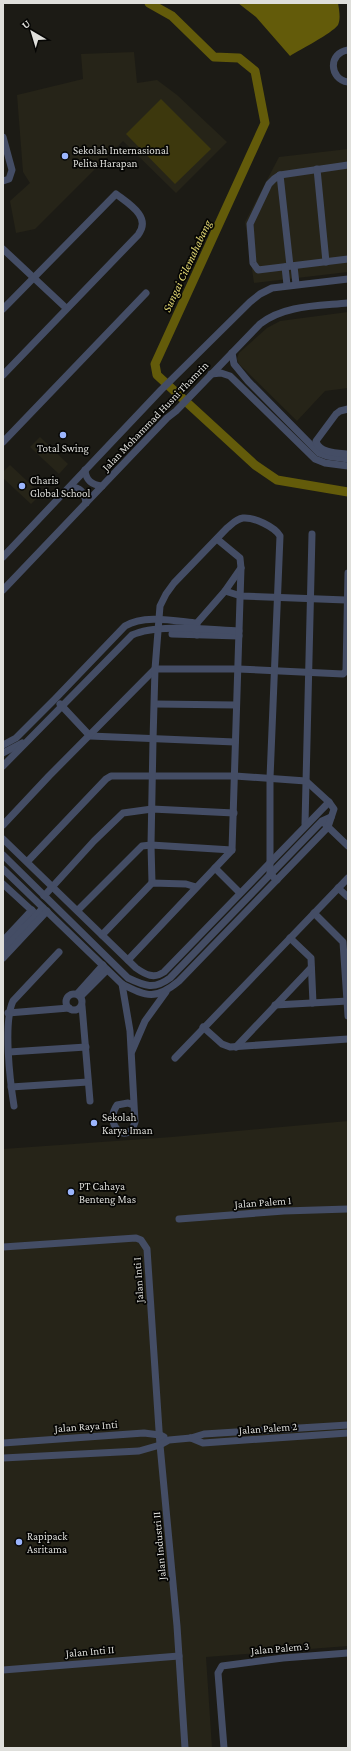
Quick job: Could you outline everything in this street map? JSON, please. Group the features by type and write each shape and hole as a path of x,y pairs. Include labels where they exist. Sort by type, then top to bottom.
{"street":[{"path":"348,50 336,56 333,67 337,77 348,82"},
{"path":"3,137 12,170 9,179 3,182"},
{"path":"348,165 280,175 270,184 250,224 253,263 258,270 348,259"},
{"path":"317,169 326,262"},
{"path":"280,175 289,266 287,285"},
{"path":"3,309 116,194 132,207 143,221 142,230 3,375"},
{"path":"3,249 66,308"},
{"path":"289,266 296,284"},
{"name":"Jalan Mohammad Husni Thamrin","path":"3,557 161,390 231,319 260,294 272,288 287,285 348,279"},
{"path":"3,442 146,293"},
{"name":"Jalan Mohammad Husni Thamrin","path":"3,590 167,418 195,392 260,324 270,316 280,312 348,303"},
{"path":"232,353 234,364 248,381 319,453 327,456 348,459"},
{"path":"230,376 231,373 237,372 248,381"},
{"path":"211,374 221,373 230,376 316,459 325,463 348,466"},
{"path":"348,409 340,411 336,414 316,443 323,449 348,454"},
{"path":"86,470 86,476 89,482 102,486"},
{"path":"70,487 74,487 83,493 86,503"},
{"path":"102,935 152,883 151,845 155,669 160,606 166,594 217,539 235,521 241,518 256,521 277,532 280,536 270,778 270,874 277,880"},
{"path":"305,824 312,598 312,534"},
{"path":"128,960 232,850 236,776 235,742 241,568 240,558 217,539"},
{"path":"197,629 241,568"},
{"path":"3,826 49,776 155,669 238,670 340,675 346,671 346,600 348,573"},
{"path":"225,591 241,596 346,600"},
{"path":"3,745 16,738 125,626 135,622 158,619 197,629 239,634"},
{"path":"3,766 132,635 139,632 197,629"},
{"path":"55,699 90,736 153,740 235,742"},
{"path":"155,704 236,705"},
{"path":"3,753 28,740"},
{"path":"28,862 106,779 116,775 236,776 306,781 329,802 334,809 328,826 234,925 179,981 166,992 145,1021 132,1054"},
{"path":"3,839 140,971 149,976 159,975 164,972 305,824 329,802"},
{"path":"44,896 120,815 152,809 234,813"},
{"path":"328,826 348,846"},
{"path":"3,855 128,978 152,987 162,984 170,978 270,874 328,826"},
{"path":"78,910 138,848 142,846 151,845 232,850"},
{"path":"215,868 240,893"},
{"path":"3,869 122,984 139,993 157,995 166,992"},
{"path":"175,1058 203,1027 348,878"},
{"path":"152,883 186,884 196,888"},
{"path":"3,884 36,914"},
{"path":"338,888 348,897"},
{"path":"253,892 259,898"},
{"path":"3,950 36,914 45,910"},
{"path":"314,913 343,942 348,1016"},
{"path":"228,919 234,925"},
{"path":"72,935 78,929"},
{"path":"290,938 311,958 313,1003"},
{"path":"3,958 8,945"},
{"path":"14,1106 11,1087 8,1013 13,1001 59,952"},
{"path":"79,995 105,968"},
{"path":"236,1048 311,968"},
{"path":"164,972 170,978"},
{"path":"301,978 312,980"},
{"path":"122,984 130,1031 133,1105"},
{"path":"69,1008 67,1005 67,998 73,994 79,995 83,1001 82,1006 90,1101"},
{"path":"275,1005 348,1001"},
{"path":"8,1013 69,1008 76,1010 82,1006"},
{"path":"203,1027 227,1047 236,1048 348,1039"},
{"path":"9,1052 86,1047"},
{"path":"11,1087 88,1082"},
{"name":"Jalan Palem 1","path":"179,1220 284,1211 348,1209"},
{"name":"Jalan Inti I","path":"3,1247 136,1238 145,1244 147,1249 160,1434"},
{"name":"Jalan Palem 2","path":"160,1445 169,1440 191,1438 204,1434 348,1424"},
{"name":"Jalan Raya Inti","path":"3,1443 144,1433 160,1434"},
{"name":"Jalan Palem 2","path":"191,1438 203,1443 348,1433"},
{"path":"160,1434 169,1440"},
{"name":"Jalan Industri II","path":"160,1434 179,1656 185,1748"},
{"path":"3,1458 139,1451 160,1445"},
{"name":"Jalan Palem 3","path":"224,1748 218,1673 222,1666 348,1654"},
{"name":"Jalan Inti II","path":"3,1670 179,1656"}],"shaded area":[{"path":"238,3 338,3 340,14 338,25 334,29 290,56 256,17"},
{"name":"Sekolah Internasional Pelita Harapan","path":"134,52 137,83 157,80 177,95 227,142 176,193 123,141 35,229 16,233 10,201 30,183 23,172 17,95 83,79 81,54"},
{"path":"161,99 211,149 175,184 126,134"},
{"path":"348,149 348,272 254,283 245,222 279,157"},
{"path":"348,312 348,388 325,391 297,421 239,364 237,359 239,353 267,328 280,321"},
{"path":"40,437 68,464 59,474 30,447"},
{"name":"Charis Global School","path":"10,465 41,494 31,504 3,478 3,472"},
{"path":"348,1121 348,1646 206,1657 212,1748 3,1748 3,1149 172,1137"}],"waterway":[{"name":"Sungai Cilemahabang","path":"149,3 172,16 214,57 239,58 255,71 265,123 155,364 157,375 255,465 277,480 348,492"}],"place":[{"name":"Sekolah Internasional Pelita Harapan","path":"65,156"},
{"name":"Total Swing","path":"63,435"},
{"name":"Charis Global School","path":"22,486"},
{"name":"Sekolah Karya Iman","path":"94,1123"},
{"name":"PT Cahaya Benteng Mas","path":"71,1192"},
{"name":"Rapipack Asritama","path":"19,1542"}]}
